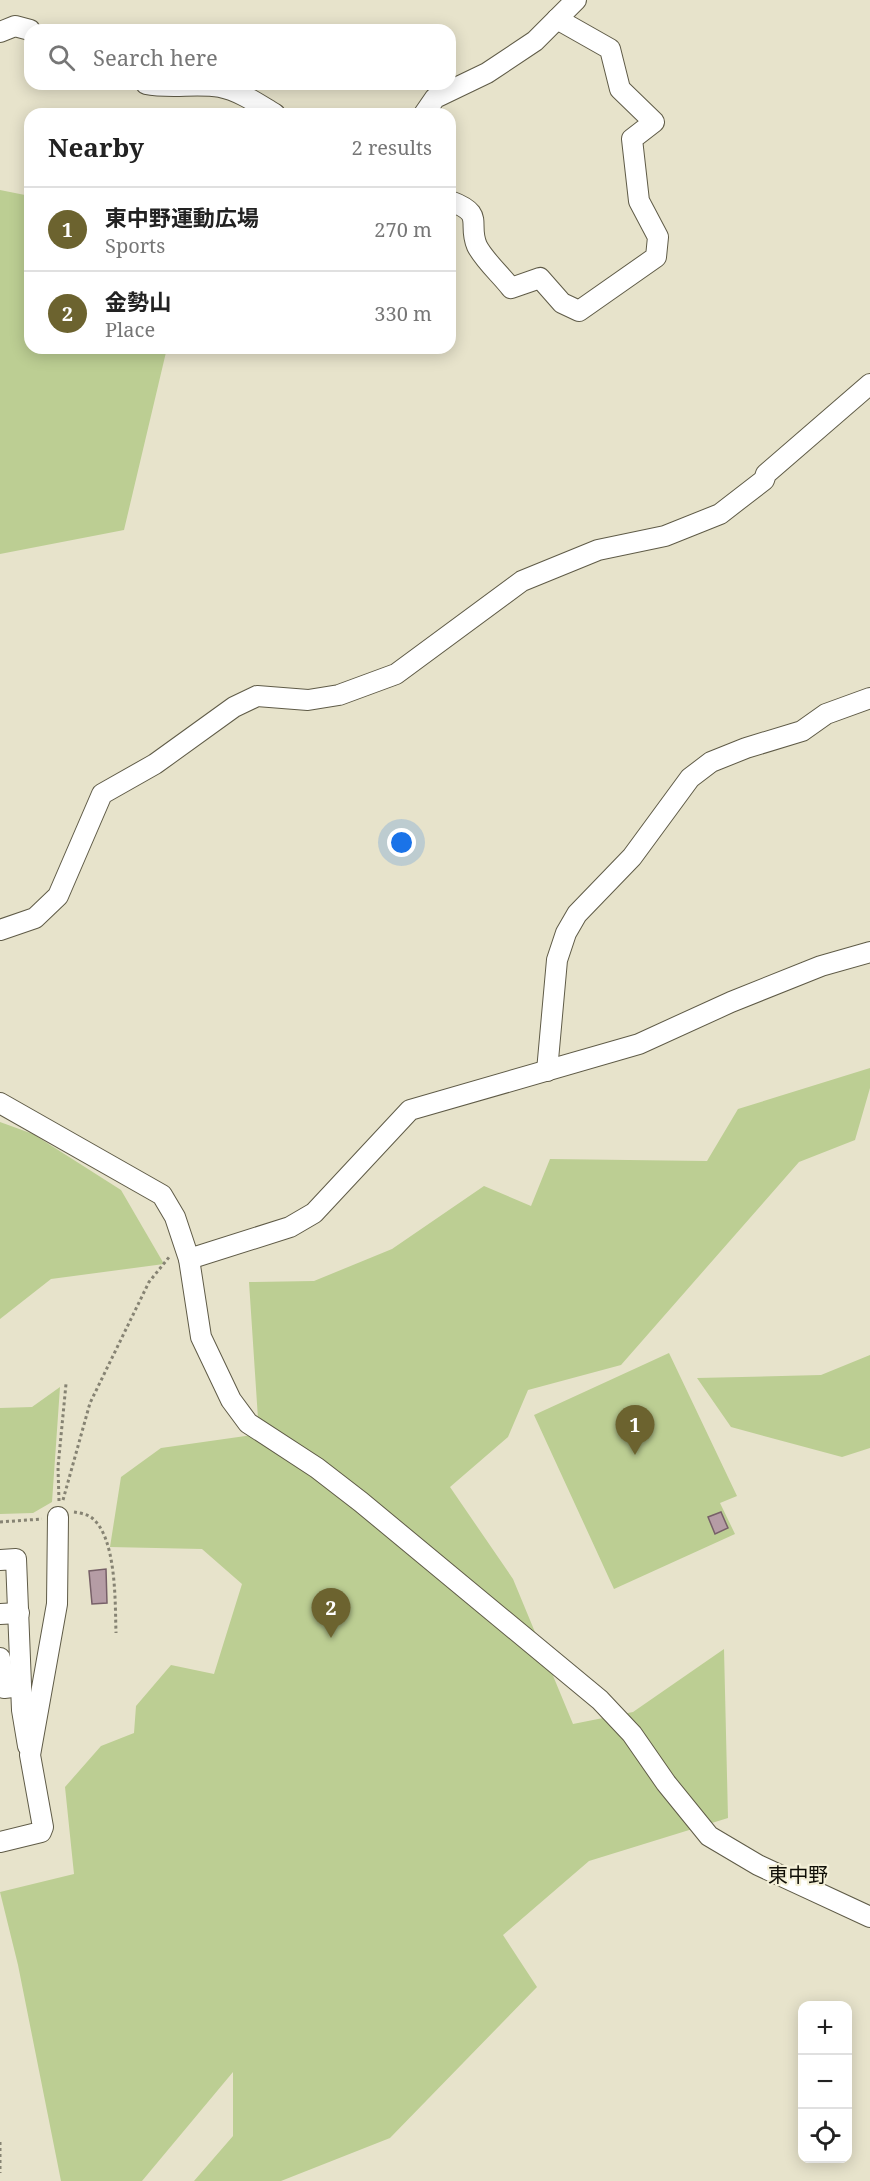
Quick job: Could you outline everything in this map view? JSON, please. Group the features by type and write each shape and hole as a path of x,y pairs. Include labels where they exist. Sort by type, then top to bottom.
{"street":[{"path":"456,88 487,74 535,41 576,0"},
{"path":"456,203 465,207 475,220 477,245 511,288 540,278 562,303 579,310 656,257 658,237 639,201 632,139 654,122 620,89 610,49 557,19"},
{"path":"0,32 15,26 24,28"},
{"path":"228,90 264,108"},
{"path":"428,108 435,98 452,90"},
{"path":"0,930 35,918 58,896 102,794 155,764 234,707 257,696 308,700 339,696 396,674 522,581 598,550 665,536 720,514 764,480 766,474 870,384"},
{"path":"547,1071 557,960 566,933 578,914 632,857 690,778 711,762 746,748 802,731 826,714 870,698"},
{"path":"186,1250 290,1227 314,1213 410,1110 639,1044 731,1002 821,966 870,952"},
{"path":"0,1103 162,1195 175,1217 186,1250 201,1337 231,1400 248,1423 317,1468 361,1502 600,1700 632,1734 666,1784 709,1836 758,1865 870,1917"},
{"path":"30,1755 57,1604 59,1514"},
{"path":"0,1560 16,1559 10,1613 8,1688"},
{"path":"0,1658 30,1755 43,1827 41,1832 0,1842"}],"path":[{"path":"59,1514 90,1403 149,1282 186,1250"},
{"path":"59,1514 58,1467 66,1384"},
{"path":"0,1522 59,1514 83,1514 92,1518 99,1527 110,1554 116,1633"},
{"path":"0,2142 0,2172"}],"green space":[{"path":"0,190 24,195 24,354 166,354 124,530 0,554"},
{"path":"870,1068 870,1088 855,1140 799,1162 621,1365 528,1390 508,1437 450,1487 513,1579 573,1724 633,1712 724,1649 728,1818 589,1861 503,1935 537,1987 390,2138 281,2181 194,2181 233,2136 233,2072 142,2181 61,2181 18,1965 0,1892 74,1874 65,1787 101,1746 134,1733 136,1706 171,1665 214,1674 242,1584 202,1549 110,1547 121,1477 161,1448 259,1434 249,1282 314,1281 392,1249 484,1186 531,1206 550,1159 707,1161 738,1109"},
{"path":"0,1122 33,1134 121,1190 164,1264 51,1279 0,1319"},
{"path":"669,1353 737,1496 720,1503 735,1534 614,1589 534,1415"},
{"path":"870,1355 870,1448 842,1457 731,1427 697,1378 821,1375"},
{"path":"60,1387 52,1502 33,1513 0,1514 0,1408 32,1407"}],"building":[{"path":"721,1512 728,1528 715,1534 708,1517"},
{"path":"106,1569 107,1603 92,1604 89,1571"}],"place":[{"name":"東中野運動広場","path":"635,1455"},
{"name":"金勢山","path":"331,1638"}],"district":[{"name":"東中野","path":"798,1874"}]}
